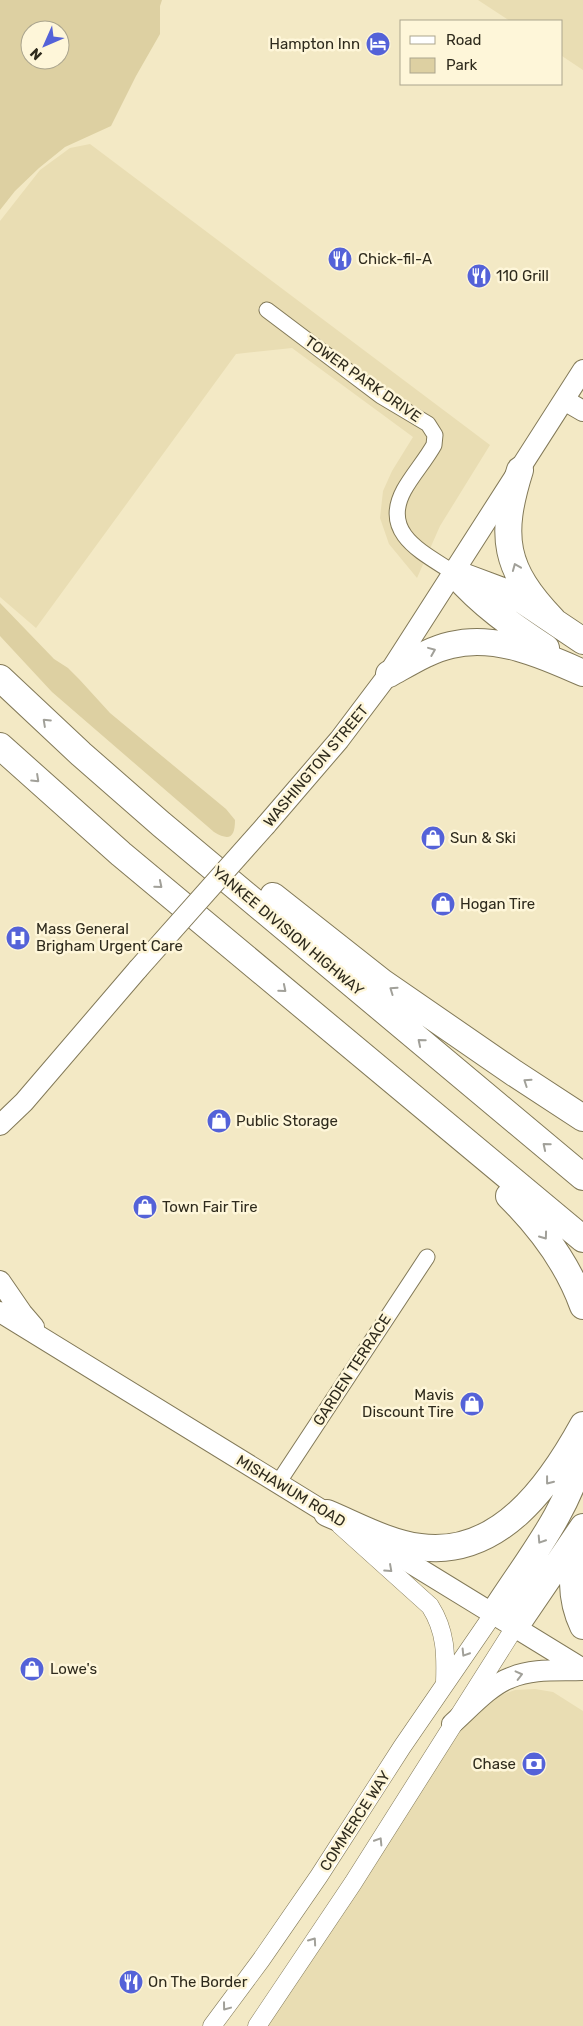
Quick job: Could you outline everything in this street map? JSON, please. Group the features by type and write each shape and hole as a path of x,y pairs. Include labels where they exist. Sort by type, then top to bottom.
{"highway":[{"path":"520,470 508,517 507,532 510,550 518,573 527,588 538,604 554,620"},
{"path":"454,573 511,594 583,640"},
{"path":"454,573 494,613 583,672"},
{"path":"389,674 443,647 477,641 519,648 583,672"},
{"name":"YANKEE DIVISION HIGHWAY","path":"0,678 42,719 121,790 583,1177"},
{"path":"0,746 122,854 583,1239"},
{"path":"121,790 266,891 393,990 583,1118"},
{"path":"387,1076 529,1216 561,1259 583,1306"},
{"path":"327,1513 394,1540 419,1547 445,1548 472,1542 507,1522 539,1493 559,1468 583,1425"},
{"path":"494,1613 568,1496 583,1449"},
{"path":"515,1627 583,1527"},
{"path":"583,1533 575,1557 573,1580 577,1612 583,1626"}],"main road":[{"name":"WASHINGTON STREET","path":"0,1125 24,1102 339,740 389,674 583,370"},
{"path":"564,400 583,411"},
{"path":"0,1134 24,1102"},
{"path":"0,1281 22,1314 54,1346"},
{"name":"MISHAWUM ROAD","path":"0,1312 494,1613 583,1670"},
{"path":"452,1724 497,1685 509,1678 538,1671 583,1670"}],"street":[{"name":"TOWER PARK DRIVE","path":"267,310 381,396 424,421 432,429 435,435 434,445 401,496 396,512 397,520 405,538 454,573"},
{"name":"GARDEN TERRACE","path":"278,1483 427,1257"},
{"path":"327,1513 430,1606 439,1621 444,1638 446,1684"},
{"name":"COMMERCE WAY","path":"212,2026 320,1876 402,1747 446,1684 470,1644 494,1613"},
{"name":"COMMERCE WAY","path":"257,2026 353,1883 515,1627"}],"shaded area":[{"path":"478,0 583,0 583,70 563,57 563,20 508,20"},
{"path":"90,144 490,445 440,526 417,578 389,544 380,518 383,491 392,471 413,437 292,348 236,354 36,628 0,597 0,221 40,170 70,148"},
{"path":"535,1689 553,1692 583,1711 583,2026 263,2026 471,1716 498,1696 515,1690"}],"green space":[{"path":"0,0 162,0 160,6 160,34 111,126 65,147 15,191 0,210"},
{"path":"0,603 54,659 68,668 79,679 110,713 226,809 235,820 234,831 230,836 227,837 214,832 52,692 0,636"}],"place":[{"name":"Hampton Inn","path":"378,44"},
{"name":"Chick-fil-A","path":"340,259"},
{"name":"110 Grill","path":"479,276"},
{"name":"Sun & Ski","path":"433,838"},
{"name":"Hogan Tire","path":"443,904"},
{"name":"Mass General Brigham Urgent Care","path":"18,938"},
{"name":"Public Storage","path":"219,1121"},
{"name":"Town Fair Tire","path":"145,1207"},
{"name":"Mavis Discount Tire","path":"472,1404"},
{"name":"Lowe's","path":"32,1669"},
{"name":"Chase","path":"534,1764"},
{"name":"On The Border","path":"131,1982"}]}
